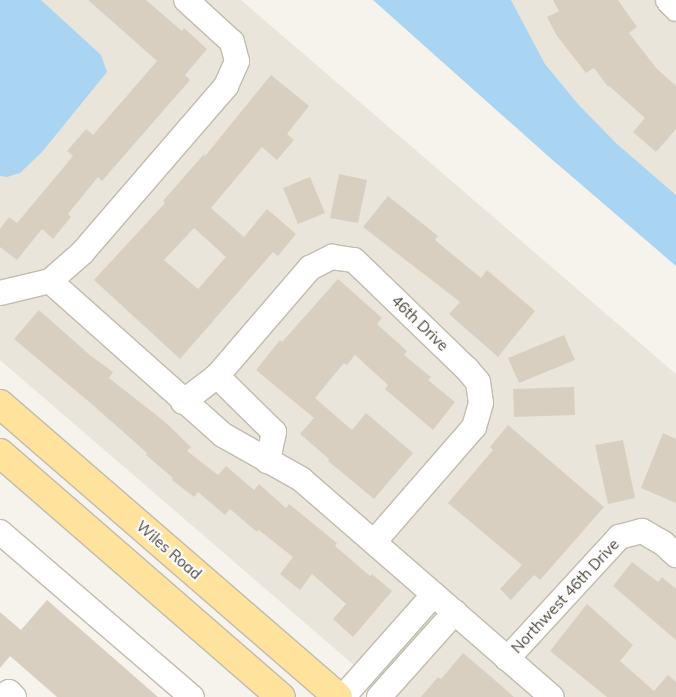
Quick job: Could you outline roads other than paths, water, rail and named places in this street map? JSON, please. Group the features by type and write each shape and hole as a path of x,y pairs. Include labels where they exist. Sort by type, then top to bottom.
{"main road":[{"name":"Wiles Road","path":"0,404 338,697"},
{"path":"0,453 32,449 59,455"},
{"path":"0,453 281,697"}],"street":[{"path":"0,293 50,280 82,253 226,86 237,61 232,42 186,0"},
{"path":"668,0 676,9"},
{"name":"46th Drive","path":"183,402 217,376 310,268 332,257 354,260 467,368 478,382 481,403 474,427 374,541"},
{"path":"50,280 183,402 223,435 301,479 552,697"},
{"path":"217,376 274,432 268,461"},
{"name":"Northwest 46th Drive","path":"507,659 619,537 642,531 663,543 676,555"},
{"path":"0,532 192,697"},
{"path":"343,697 434,594"},
{"path":"379,697 455,612"},
{"path":"4,697 8,692 14,697"}],"water":[{"path":"0,0 41,0 101,55 107,72 42,152 20,173 7,177 0,176"},
{"path":"373,0 511,0 545,64 578,104 616,143 676,195 676,266 548,156"}]}
